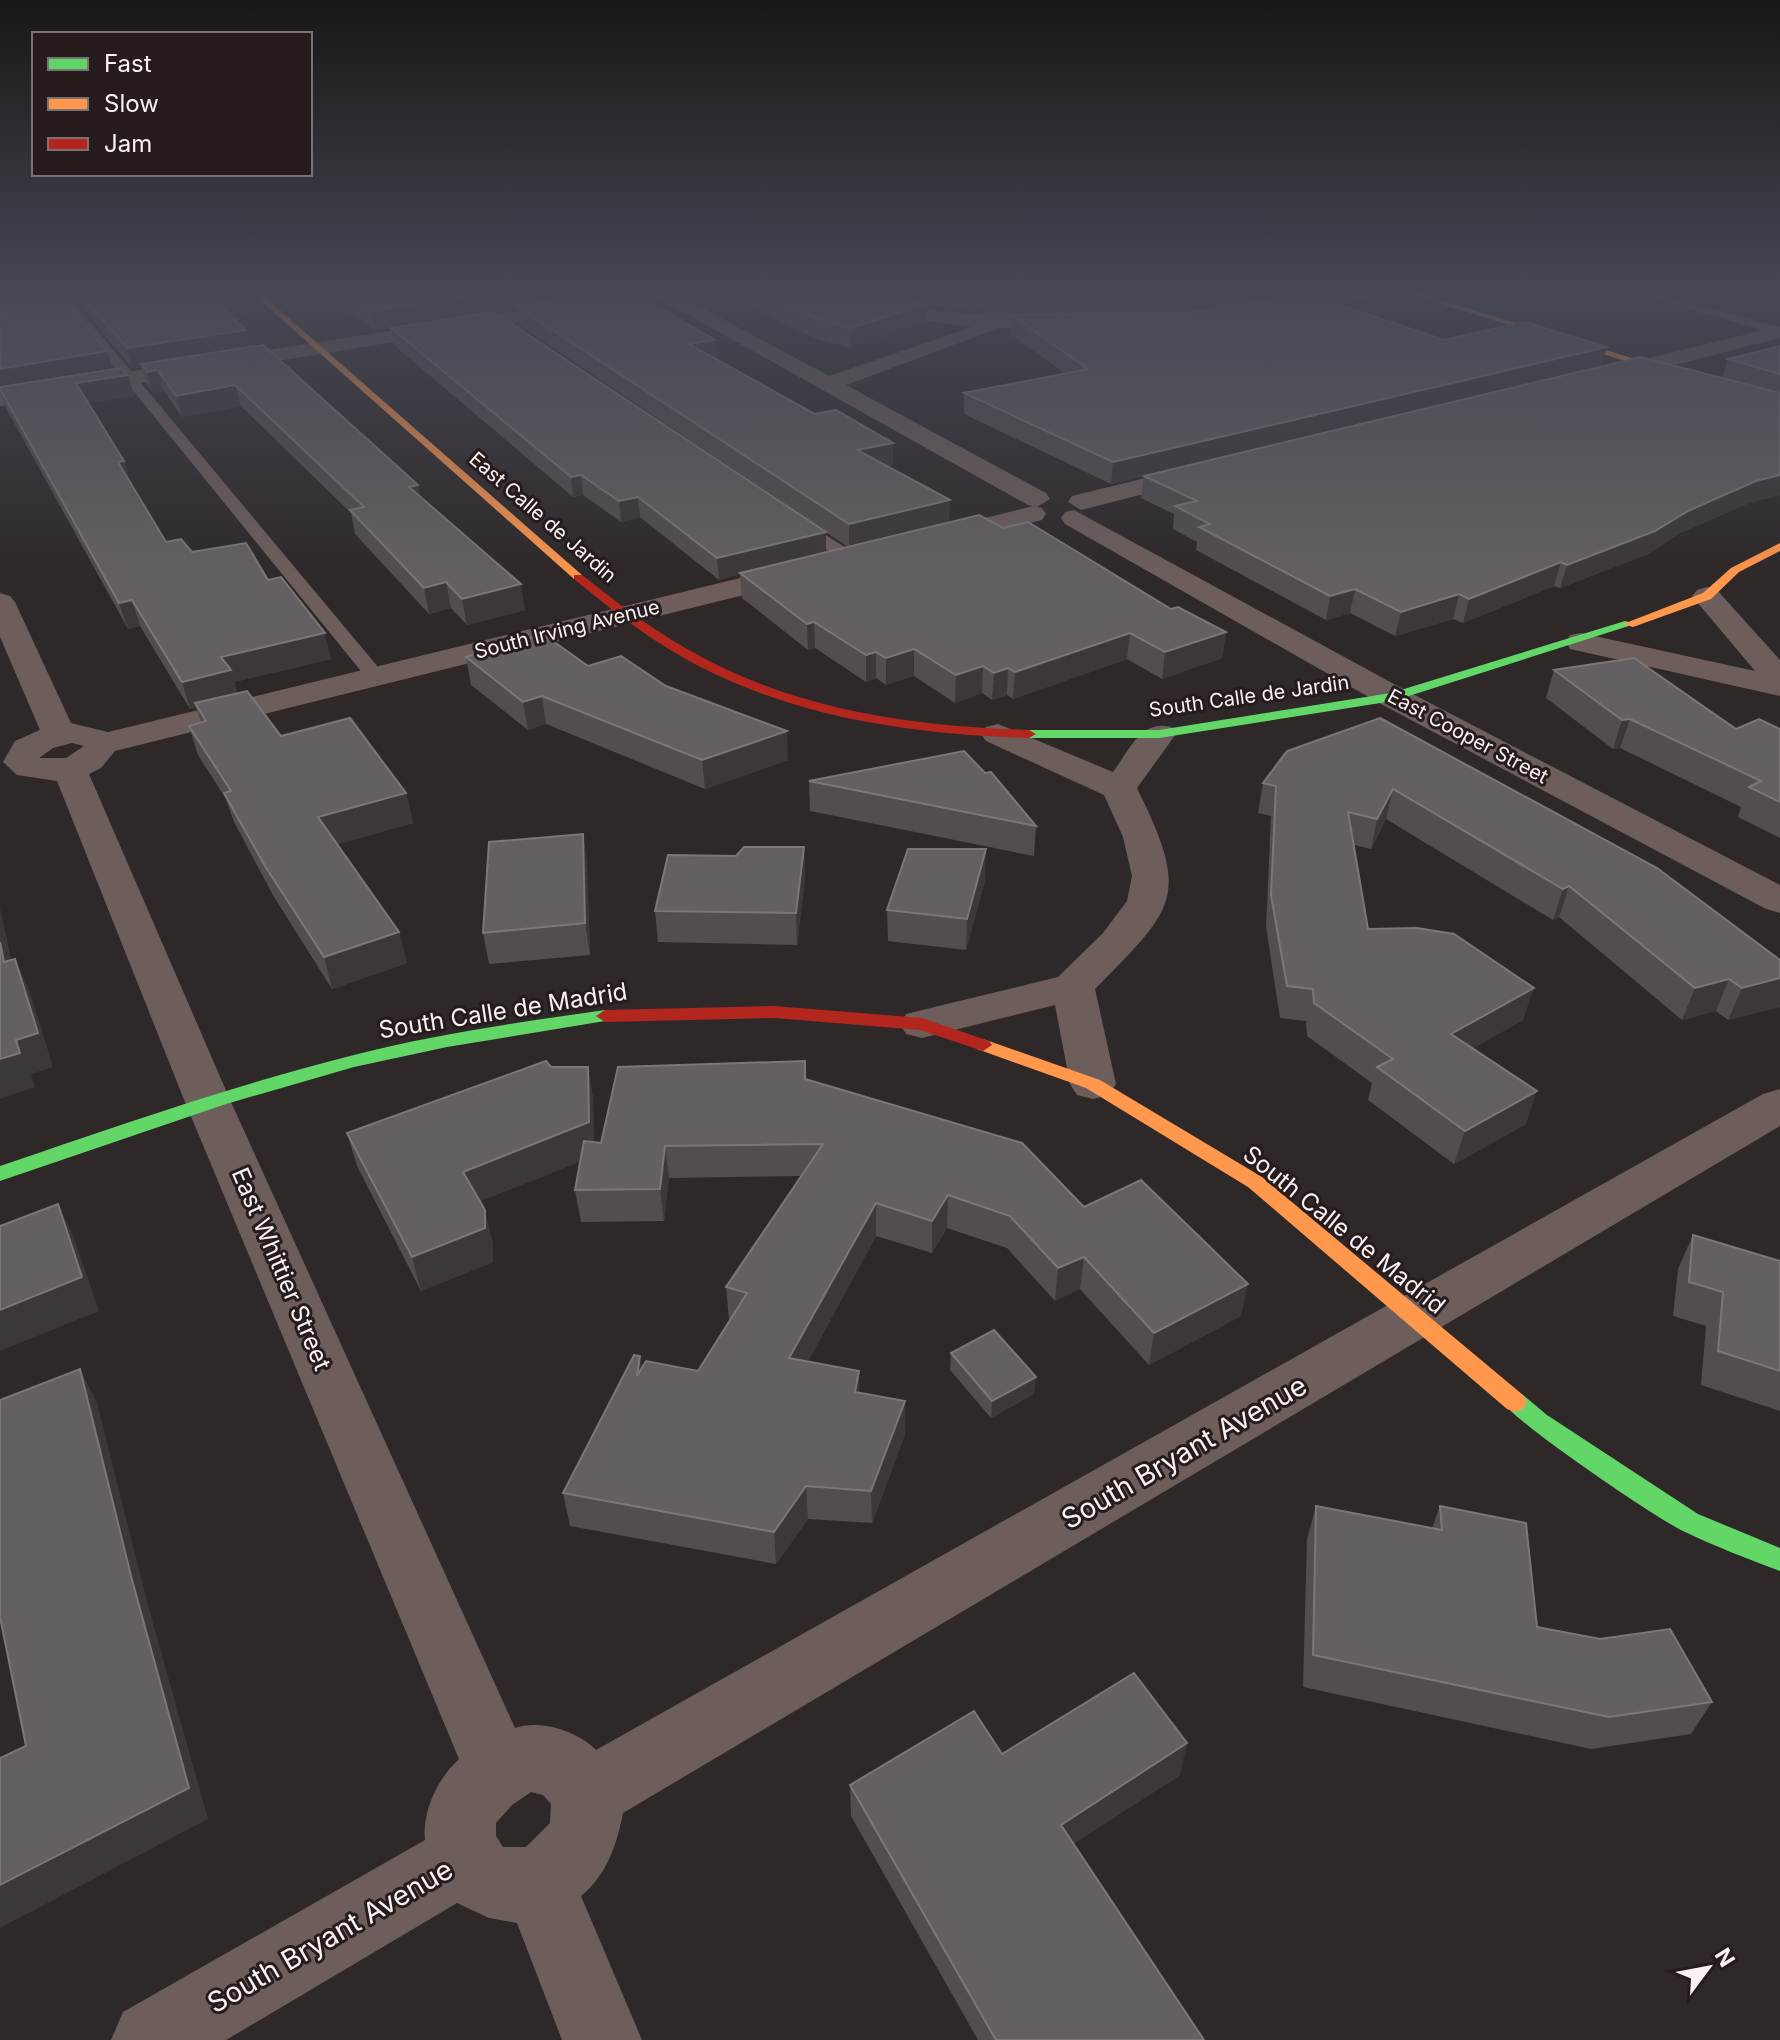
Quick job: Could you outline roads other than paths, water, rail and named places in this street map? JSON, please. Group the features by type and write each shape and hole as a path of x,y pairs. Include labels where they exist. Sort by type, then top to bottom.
{"street":[{"path":"0,399 75,387"},
{"name":"East Calle de Jardin","path":"363,387 621,615"},
{"path":"833,387 1035,507 1055,497 1077,510 1224,467"},
{"path":"1733,387 1780,406"},
{"name":"South Irving Avenue","path":"50,755 853,560 1035,507"},
{"name":"East Cooper Street","path":"1077,510 1393,697 1780,901"},
{"name":"South Calle de Jardin","path":"621,615 680,653 744,685 823,709 906,726 998,734 1159,734 1393,697 1581,642 1707,596 1735,570 1780,546"},
{"path":"1707,596 1780,683"},
{"name":"East Whittier Street","path":"0,602 50,755 208,1102 498,1769"},
{"path":"1581,642 1780,683"},
{"path":"922,1024 1073,987 1117,944 1151,890 1146,851 1119,788 998,734"},
{"path":"1119,788 1159,734"},
{"path":"1073,987 1093,1084"},
{"name":"South Calle de Madrid","path":"0,1174 208,1102 355,1061 469,1036 623,1013 774,1012 922,1024 1093,1084 1255,1182 1539,1422 1689,1522 1780,1560"},
{"name":"South Bryant Avenue","path":"589,1799 598,1788 1780,1105"},
{"path":"531,1757 551,1759 567,1767 580,1780 589,1799 589,1819 582,1841 568,1862 550,1877 504,1886 485,1880 462,1848 461,1828 465,1807 477,1788 498,1769 531,1757"},
{"name":"South Bryant Avenue","path":"151,2040 467,1856"},
{"path":"538,1881 602,2040"}],"lane":[{"path":"140,387 376,677"},
{"path":"774,507 853,560"}]}
